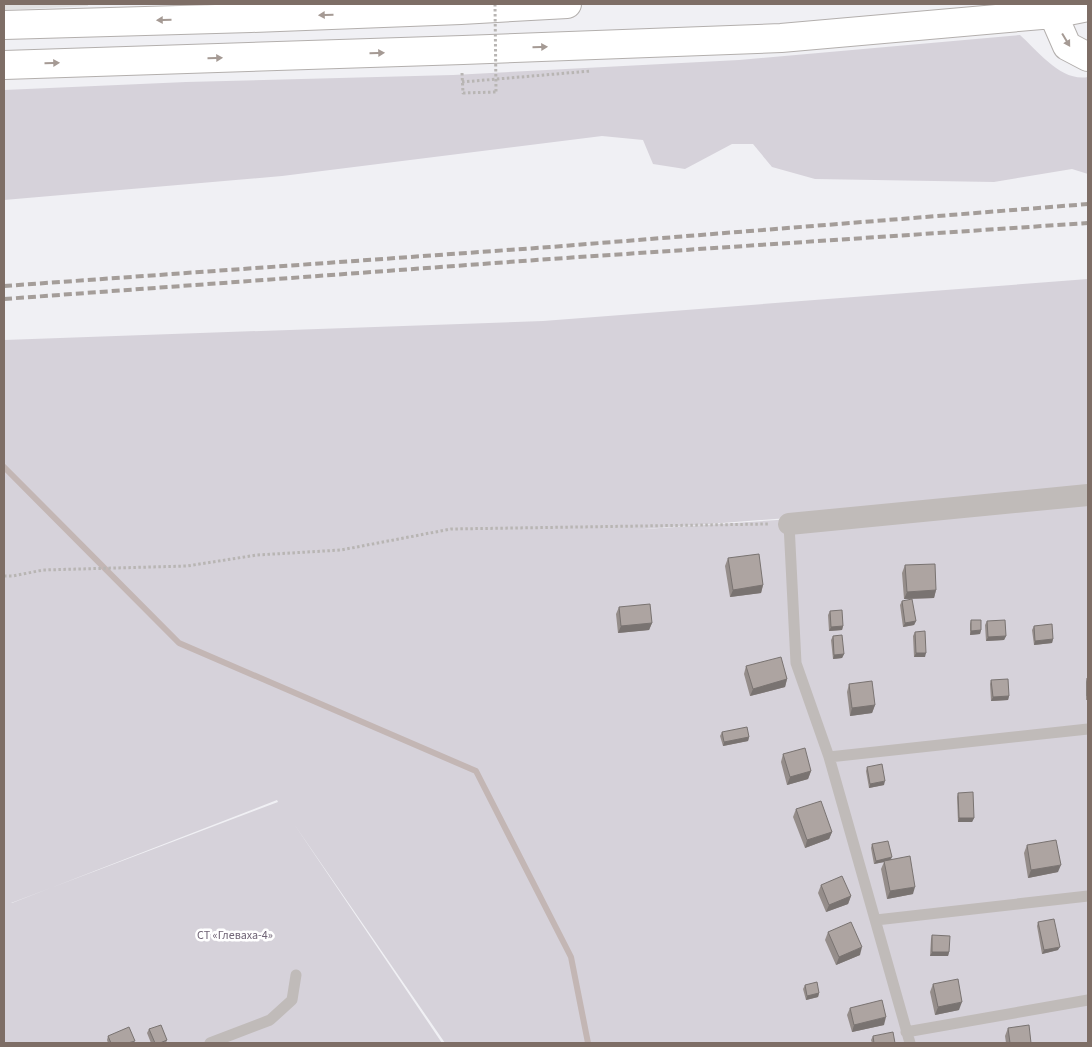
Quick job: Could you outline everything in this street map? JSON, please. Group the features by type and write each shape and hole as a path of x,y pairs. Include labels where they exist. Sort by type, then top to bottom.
{"highway":[{"path":"4,25 240,19 567,4"},
{"path":"4,65 780,38 1054,9 1088,8"},
{"path":"1054,9 1067,46 1088,57"}],"street":[{"path":"789,524 1088,495"}],"lane":[{"path":"179,4 240,19"},
{"path":"789,524 796,663 829,757 910,1043"},
{"path":"829,757 1088,729"},
{"path":"876,920 1088,896"},
{"path":"210,1043 270,1020 292,1000 296,976"},
{"path":"906,1032 1088,1000"}],"path":[{"path":"462,94 496,92 495,4"},
{"path":"4,576 43,570 187,566 257,555 342,550 451,529 789,524"}],"shaded area":[{"path":"4,4 88,4 88,6 4,10"}],"green space":[{"path":"1020,35 1042,57 1059,70 1069,75 1088,77 1088,174 1072,169 994,182 815,179 772,167 753,144 732,144 685,169 653,164 643,140 602,136 282,176 4,200 4,90 186,82 453,75 739,60"},
{"name":"СТ «Глеваха-4»","path":"1088,279 1088,495 631,530 1088,499 1088,1043 445,1043 294,824 442,1043 4,1043 4,340 543,321","holes":["277,800 278,802 48,889"]}],"building":[{"path":"759,554 763,585 733,590 728,558"},
{"path":"935,564 936,590 907,592 905,565"},
{"path":"912,599 916,621 905,623 902,601"},
{"path":"650,604 652,623 621,626 619,607"},
{"path":"842,610 843,626 831,627 830,611"},
{"path":"971,620 981,620 981,630 971,631"},
{"path":"1005,620 1006,636 988,637 987,621"},
{"path":"1052,624 1053,639 1035,641 1034,626"},
{"path":"925,631 926,653 916,653 915,632"},
{"path":"842,635 844,654 834,655 833,636"},
{"path":"781,657 787,679 753,689 746,666"},
{"path":"1088,678 1088,696 1087,696"},
{"path":"1008,679 1009,696 993,697 991,680"},
{"path":"872,681 875,705 852,708 849,684"},
{"path":"747,727 749,737 724,742 722,732"},
{"path":"805,748 811,771 790,777 783,754"},
{"path":"882,764 885,781 870,784 867,767"},
{"path":"973,792 974,818 959,818 958,793"},
{"path":"821,801 832,832 807,840 796,809"},
{"path":"1056,840 1061,865 1031,870 1027,845"},
{"path":"888,841 892,857 876,861 872,844"},
{"path":"910,856 915,887 890,891 884,861"},
{"path":"842,876 851,896 829,905 821,885"},
{"path":"1054,919 1060,947 1044,950 1038,922"},
{"path":"851,922 862,947 839,957 828,932"},
{"path":"932,935 950,936 949,952 932,952"},
{"path":"958,979 962,1002 938,1007 933,984"},
{"path":"817,982 819,993 807,996 805,985"},
{"path":"882,1000 886,1017 854,1025 850,1008"},
{"path":"161,1025 167,1040 155,1043 149,1029"},
{"path":"1029,1025 1031,1043 1010,1043 1008,1028"},
{"path":"129,1027 135,1041 111,1043 108,1036"},
{"path":"893,1032 895,1043 874,1043 873,1036"}],"waterway":[{"path":"4,467 179,643 476,771 571,957 588,1043"}],"railway":[{"path":"4,286 550,247 1088,204"},
{"path":"4,299 550,259 1088,223"}]}
